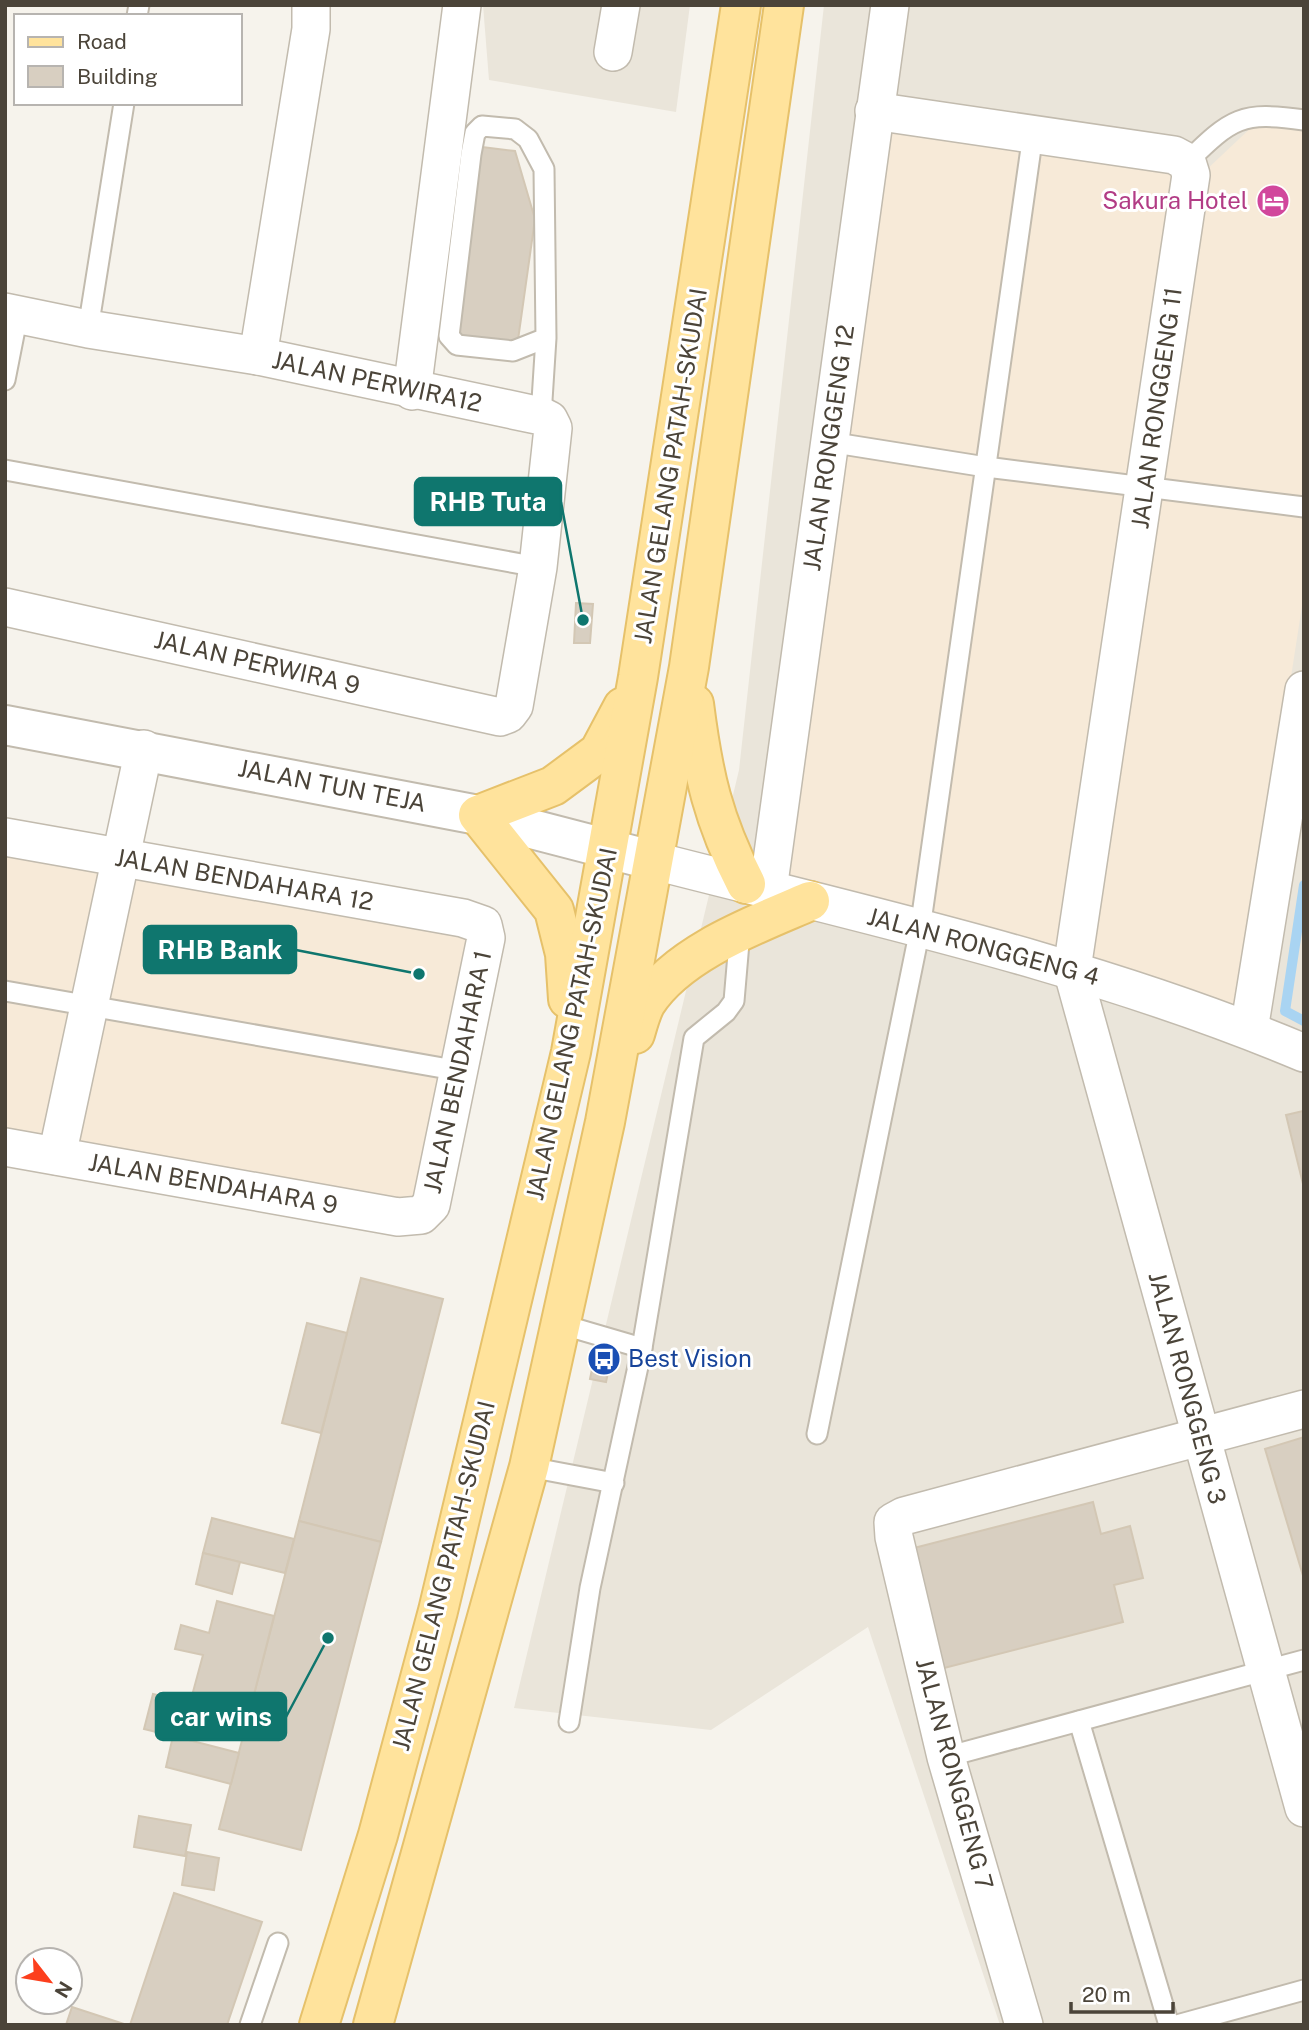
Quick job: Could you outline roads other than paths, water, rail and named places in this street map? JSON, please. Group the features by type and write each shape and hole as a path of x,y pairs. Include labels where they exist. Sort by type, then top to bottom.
{"main road":[{"name":"JALAN GELANG PATAH-SKUDAI","path":"319,2025 378,1835 438,1611 571,1052 638,677 740,5"},
{"name":"JALAN GELANG PATAH-SKUDAI","path":"373,2025 529,1467 605,1122 689,667 784,5"},
{"path":"689,667 703,774 715,816 757,887"},
{"path":"571,1052 565,954 554,910 478,815 553,786 599,752 638,677"},
{"path":"605,1122 645,1004 671,974 740,931 810,901"}],"street":[{"name":"JALAN PERWIRA12","path":"311,5 311,29 258,356 412,391 541,416"},
{"path":"412,391 462,5"},
{"path":"613,52 621,5"},
{"name":"JALAN RONGGENG 12","path":"757,887 829,442 890,5"},
{"path":"874,111 1174,155 1187,162"},
{"name":"JALAN RONGGENG 11","path":"1072,969 1191,175 1187,162"},
{"path":"11,313 88,329 258,356"},
{"path":"538,567 553,428 549,420 541,416"},
{"name":"JALAN PERWIRA 9","path":"5,607 500,717 508,714 514,706 538,567"},
{"path":"1249,1030 1304,690"},
{"name":"JALAN TUN TEJA","path":"5,725 144,749 478,815 655,861"},
{"path":"57,1156 144,749"},
{"name":"JALAN BENDAHARA 12","path":"5,837 463,918 483,925"},
{"name":"JALAN RONGGENG 4","path":"655,861 1072,969 1249,1030 1304,1053"},
{"name":"JALAN BENDAHARA 1","path":"421,1215 431,1205 460,1071 486,937 483,925"},
{"name":"JALAN RONGGENG 3","path":"1072,969 1304,1808"},
{"name":"JALAN BENDAHARA 9","path":"5,1147 398,1217 421,1215"},
{"path":"1200,1434 1304,1409"},
{"name":"JALAN RONGGENG 7","path":"1024,2025 946,1757 894,1537 893,1522 918,1512 1200,1434"}],"lane":[{"path":"88,329 124,105"},
{"path":"1187,162 1217,133 1243,117 1266,114 1304,120"},
{"path":"541,416 546,338 544,169 528,139 514,129 482,127 475,133 471,154 449,337 457,345 513,351 546,338"},
{"path":"817,1434 920,929 1033,134"},
{"path":"5,380 11,313"},
{"path":"829,442 986,467 1304,507"},
{"path":"5,470 538,567"},
{"path":"569,1722 590,1588 642,1348 694,1038 726,1012 734,1001 740,931"},
{"path":"5,991 460,1071"},
{"path":"560,1324 642,1348"},
{"path":"529,1467 614,1483"},
{"path":"946,1757 1304,1660"},
{"path":"1079,1721 1169,2025"},
{"path":"250,2025 278,1943"},
{"path":"1177,2025 1304,1990"}],"waterway":[{"path":"1304,885 1285,1011 1304,1021"}],"place":[{"name":"Sakura Hotel","path":"1273,201"},
{"name":"RHB Tuta","path":"583,620"},
{"name":"RHB Bank","path":"419,974"},
{"name":"Best Vision","path":"604,1359"},
{"name":"car wins","path":"328,1638"}]}
